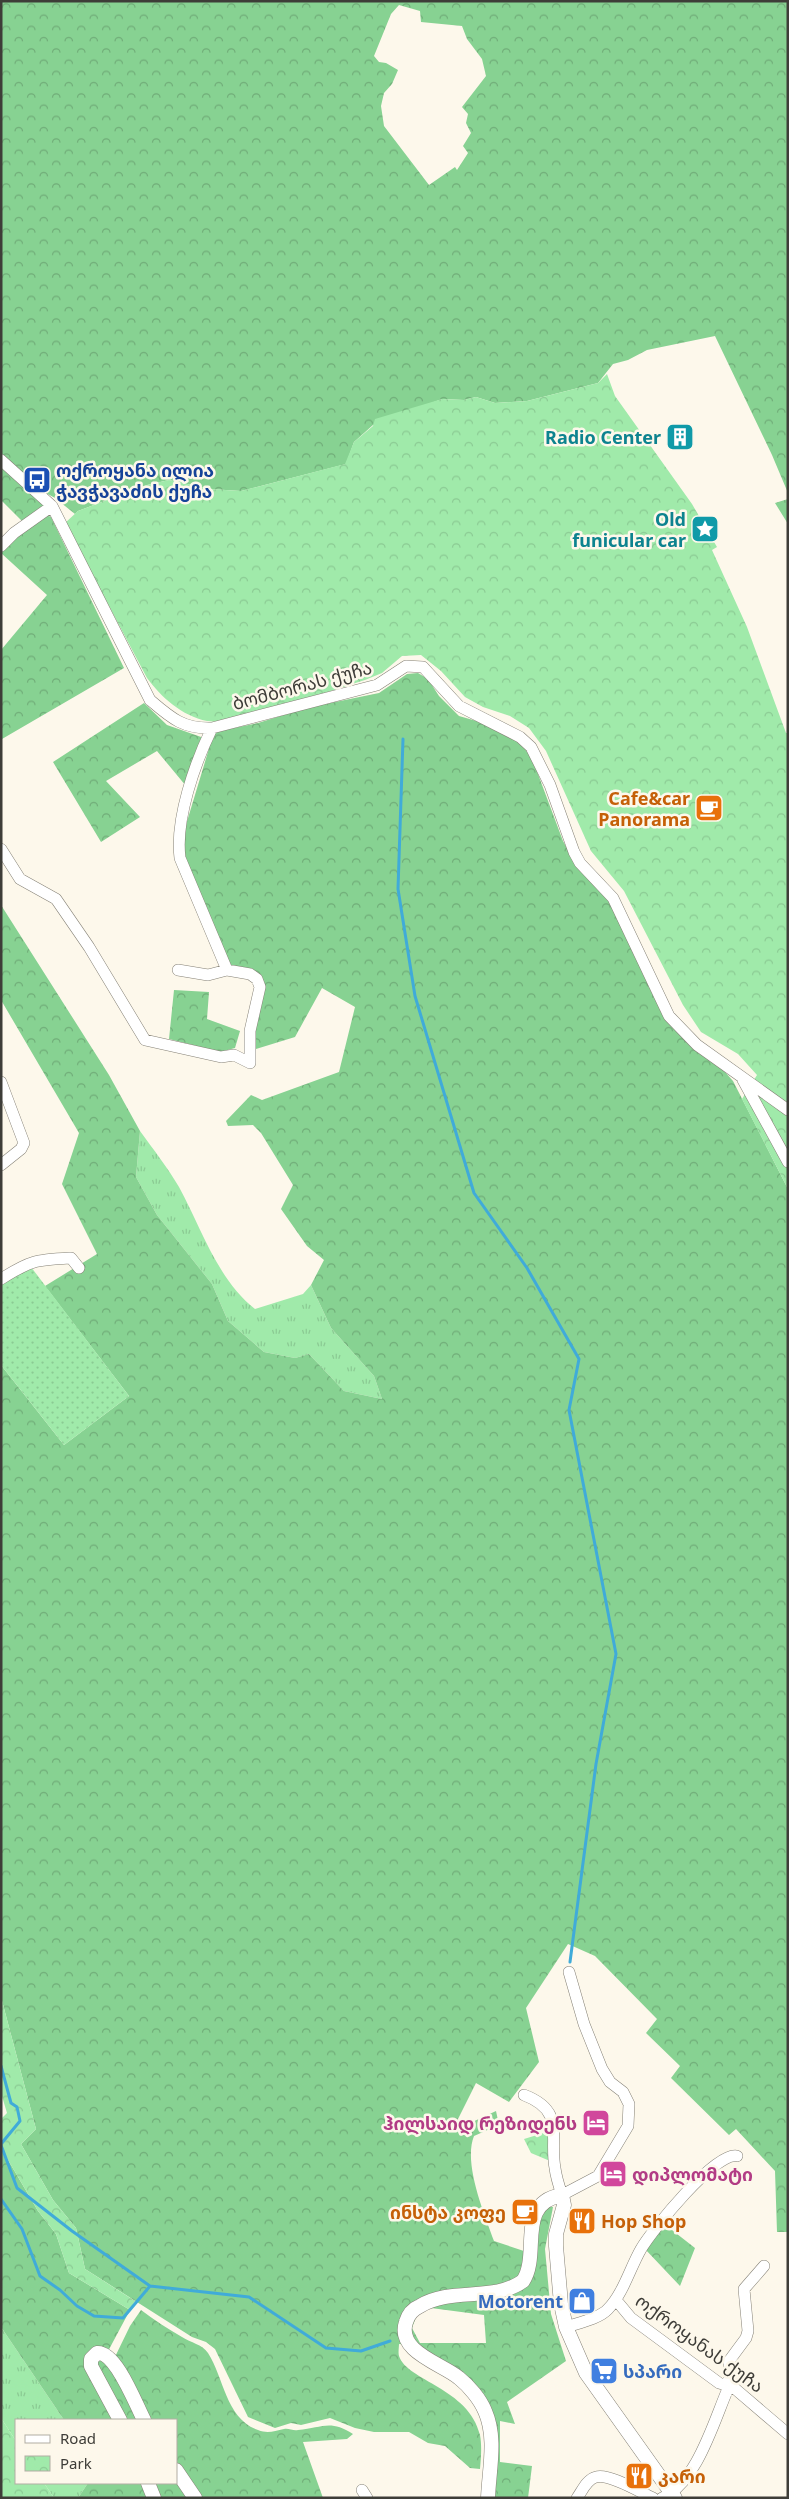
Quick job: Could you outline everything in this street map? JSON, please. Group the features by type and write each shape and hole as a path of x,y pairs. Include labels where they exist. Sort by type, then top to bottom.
{"main road":[{"path":"488,2498 491,2439 485,2411 460,2378 414,2349 406,2339 404,2326 415,2309 430,2301 451,2296 504,2290 523,2281 529,2264 530,2239 535,2216 544,2202 562,2194 564,2206 556,2234 556,2246 561,2304 566,2327 586,2373 670,2496"},
{"path":"119,2419 91,2366 91,2359 97,2353 106,2354 117,2366 144,2419"},
{"path":"178,2473 195,2498"},
{"path":"148,2484 154,2498"}],"street":[{"path":"1,460 52,506 14,533 1,546"},
{"name":"ბომბორას ქუჩა","path":"52,506 150,700 172,719 195,729 212,728 377,685 406,666 423,667 459,706 520,736 531,747 550,785 574,852 580,863 613,898 669,1016 697,1045 740,1076 788,1162"},
{"path":"212,728 202,750 178,842 180,858 204,911 227,970"},
{"path":"1,849 20,880 56,899 89,947 145,1040 221,1057 234,1056 249,1064 250,1031 259,983 250,974 227,970 208,975 178,970"},
{"path":"740,1076 788,1110"},
{"path":"1,1082 24,1143 21,1149 1,1165"},
{"path":"1,1279 28,1263 38,1260 70,1258 80,1268"},
{"path":"524,2095 535,2099 547,2111 553,2122 554,2166 562,2194 598,2176 628,2126 629,2104 623,2092 610,2082 602,2069 584,2024 569,1972"},
{"path":"566,2327 606,2312 616,2300 642,2248 659,2225 706,2172 729,2155 737,2156"},
{"path":"670,2496 695,2464 727,2391 731,2386 729,2361 746,2338 748,2331 744,2289 764,2266"},
{"name":"ოქროყანას ქუჩა","path":"616,2300 631,2318 719,2383 731,2386 788,2434"},
{"path":"577,2498 590,2480 597,2477 609,2478 653,2498"}],"green space":[{"path":"1,1 788,1 788,493 772,455 715,336 647,350 628,360 613,364 598,383 527,401 495,403 476,397 464,400 442,399 373,425 354,442 346,464 241,491 210,489 169,480 147,485 78,511 75,514 44,492 1,453","holes":["399,5 420,11 421,22 462,26 467,39 482,59 486,76 462,107 468,114 466,123 471,133 463,146 468,153 457,170 455,167 429,185 384,126 381,106 384,93 392,84 398,70 386,63 379,62 374,56 391,14"]},
{"path":"607,374 615,396 692,504 717,547 712,550 747,627 786,733 788,733 788,1189 742,1099 757,1075 738,1054 701,1032 683,1005 624,891 591,851 546,751 529,728 510,716 483,707 465,697 441,671 421,655 402,656 382,673 365,680 260,713 220,721 207,721 189,715 166,699 147,678 65,523 78,511 147,485 169,480 210,489 241,491 345,464 354,442 373,426 375,419 442,399 464,400 476,397 495,403 527,401 598,383"},
{"path":"1,467 45,505 23,522 1,500"},
{"path":"788,499 788,524 775,503"},
{"path":"47,515 51,517 124,668 2,739 1,650 47,595 1,553 17,535"},
{"path":"418,673 428,679 439,696 459,716 487,724 520,743 532,758 563,841 574,861 609,899 651,988 733,1081 788,1189 788,2232 777,2232 775,2171 736,2129 729,2135 671,2078 680,2066 646,2033 657,2019 595,1956 568,1944 526,2008 539,2062 509,2102 476,2083 458,2119 468,2124 496,2111 499,2125 474,2136 471,2147 471,2160 476,2188 494,2241 536,2255 536,2226 546,2206 553,2207 545,2249 551,2314 566,2361 507,2402 515,2424 500,2421 500,2462 532,2466 528,2498 488,2498 489,2475 481,2404 410,2345 399,2344 399,2356 404,2365 452,2396 464,2406 474,2419 481,2439 480,2469 470,2468 445,2446 428,2443 409,2432 374,2432 355,2428 330,2418 301,2425 291,2423 275,2428 248,2417 215,2349 206,2342 192,2337 85,2269 76,2228 53,2200 21,2144 36,2129 1,1997 1,1365 64,1445 129,1396 45,1286 97,1254 62,1184 79,1133 1,1000 1,905 109,1075 140,1131 136,1177 157,1215 212,1284 228,1321 264,1352 295,1358 309,1354 344,1391 382,1399 374,1376 331,1328 311,1285 324,1260 307,1246 281,1209 293,1185 261,1133 253,1125 228,1126 226,1121 251,1095 262,1100 339,1072 355,1007 322,988 295,1037 256,1049 255,1029 263,997 263,979 253,970 230,967 183,854 182,838 214,732 258,723 306,708 379,693 407,674","holes":["431,2308 484,2315 486,2343 420,2343 412,2328 418,2312"]},
{"path":"144,703 167,725 204,738 186,786 157,751 106,781 140,817 101,842 53,762"},
{"path":"174,990 209,992 207,1019 240,1031 235,1048 220,1052 169,1039"},
{"path":"140,1131 175,1180 211,1253 230,1283 242,1297 255,1309 303,1294 311,1285 331,1328 374,1376 382,1399 344,1391 309,1354 295,1358 264,1352 228,1321 212,1284 157,1215 136,1177"},
{"path":"28,1263 129,1396 64,1445 1,1365 1,1279"},
{"path":"1,1997 36,2129 21,2144 53,2200 76,2228 85,2269 135,2301 130,2310 69,2273 56,2234 38,2211 1,2148 1,2119 7,2113 1,2093"},
{"path":"550,2131 550,2161 531,2153 524,2139"},
{"path":"1,2148 38,2211 56,2234 69,2273 130,2310 106,2355 143,2419 63,2419 1,2327"},
{"path":"663,2223 695,2248 680,2286 645,2249"},
{"path":"141,2310 185,2339 206,2350 232,2407 247,2425 268,2432 332,2426 345,2429 353,2434 347,2439 303,2442 323,2498 198,2498 178,2469 178,2419 147,2419 113,2361 130,2326"},
{"path":"1,2327 63,2419 15,2419 15,2439 1,2418"},
{"path":"1,2418 15,2439 15,2484 45,2484 54,2498 1,2498"},
{"path":"178,2473 195,2498 78,2498 87,2484 178,2484"},
{"path":"45,2484 87,2484 78,2498 54,2498"}],"waterway":[{"path":"403,739 398,889 415,996 474,1193 527,1268 579,1359 569,1410 616,1654 596,1764 570,1962"},
{"path":"1,2066 11,2103 17,2107 20,2121 1,2144"},
{"path":"1,2145 17,2188 72,2231 150,2286"},
{"path":"1,2199 22,2229 40,2276 60,2290 77,2306 94,2316 123,2318 150,2286 249,2297 326,2348 361,2351 390,2341"}],"place":[{"name":"Radio Center","path":"680,437"},
{"name":"ოქროყანა ილია ჭავჭავაძის ქუჩა","path":"37,480"},
{"name":"Old funicular car","path":"705,529"},
{"name":"Cafe&car Panorama","path":"709,808"},
{"name":"ჰილსაიდ რეზიდენს","path":"596,2123"},
{"name":"დიპლომატი","path":"613,2174"},
{"name":"ინსტა კოფე","path":"525,2212"},
{"name":"Hop Shop","path":"582,2221"},
{"name":"Motorent","path":"582,2301"},
{"name":"სპარი","path":"604,2371"},
{"name":"კარი","path":"639,2476"}]}
